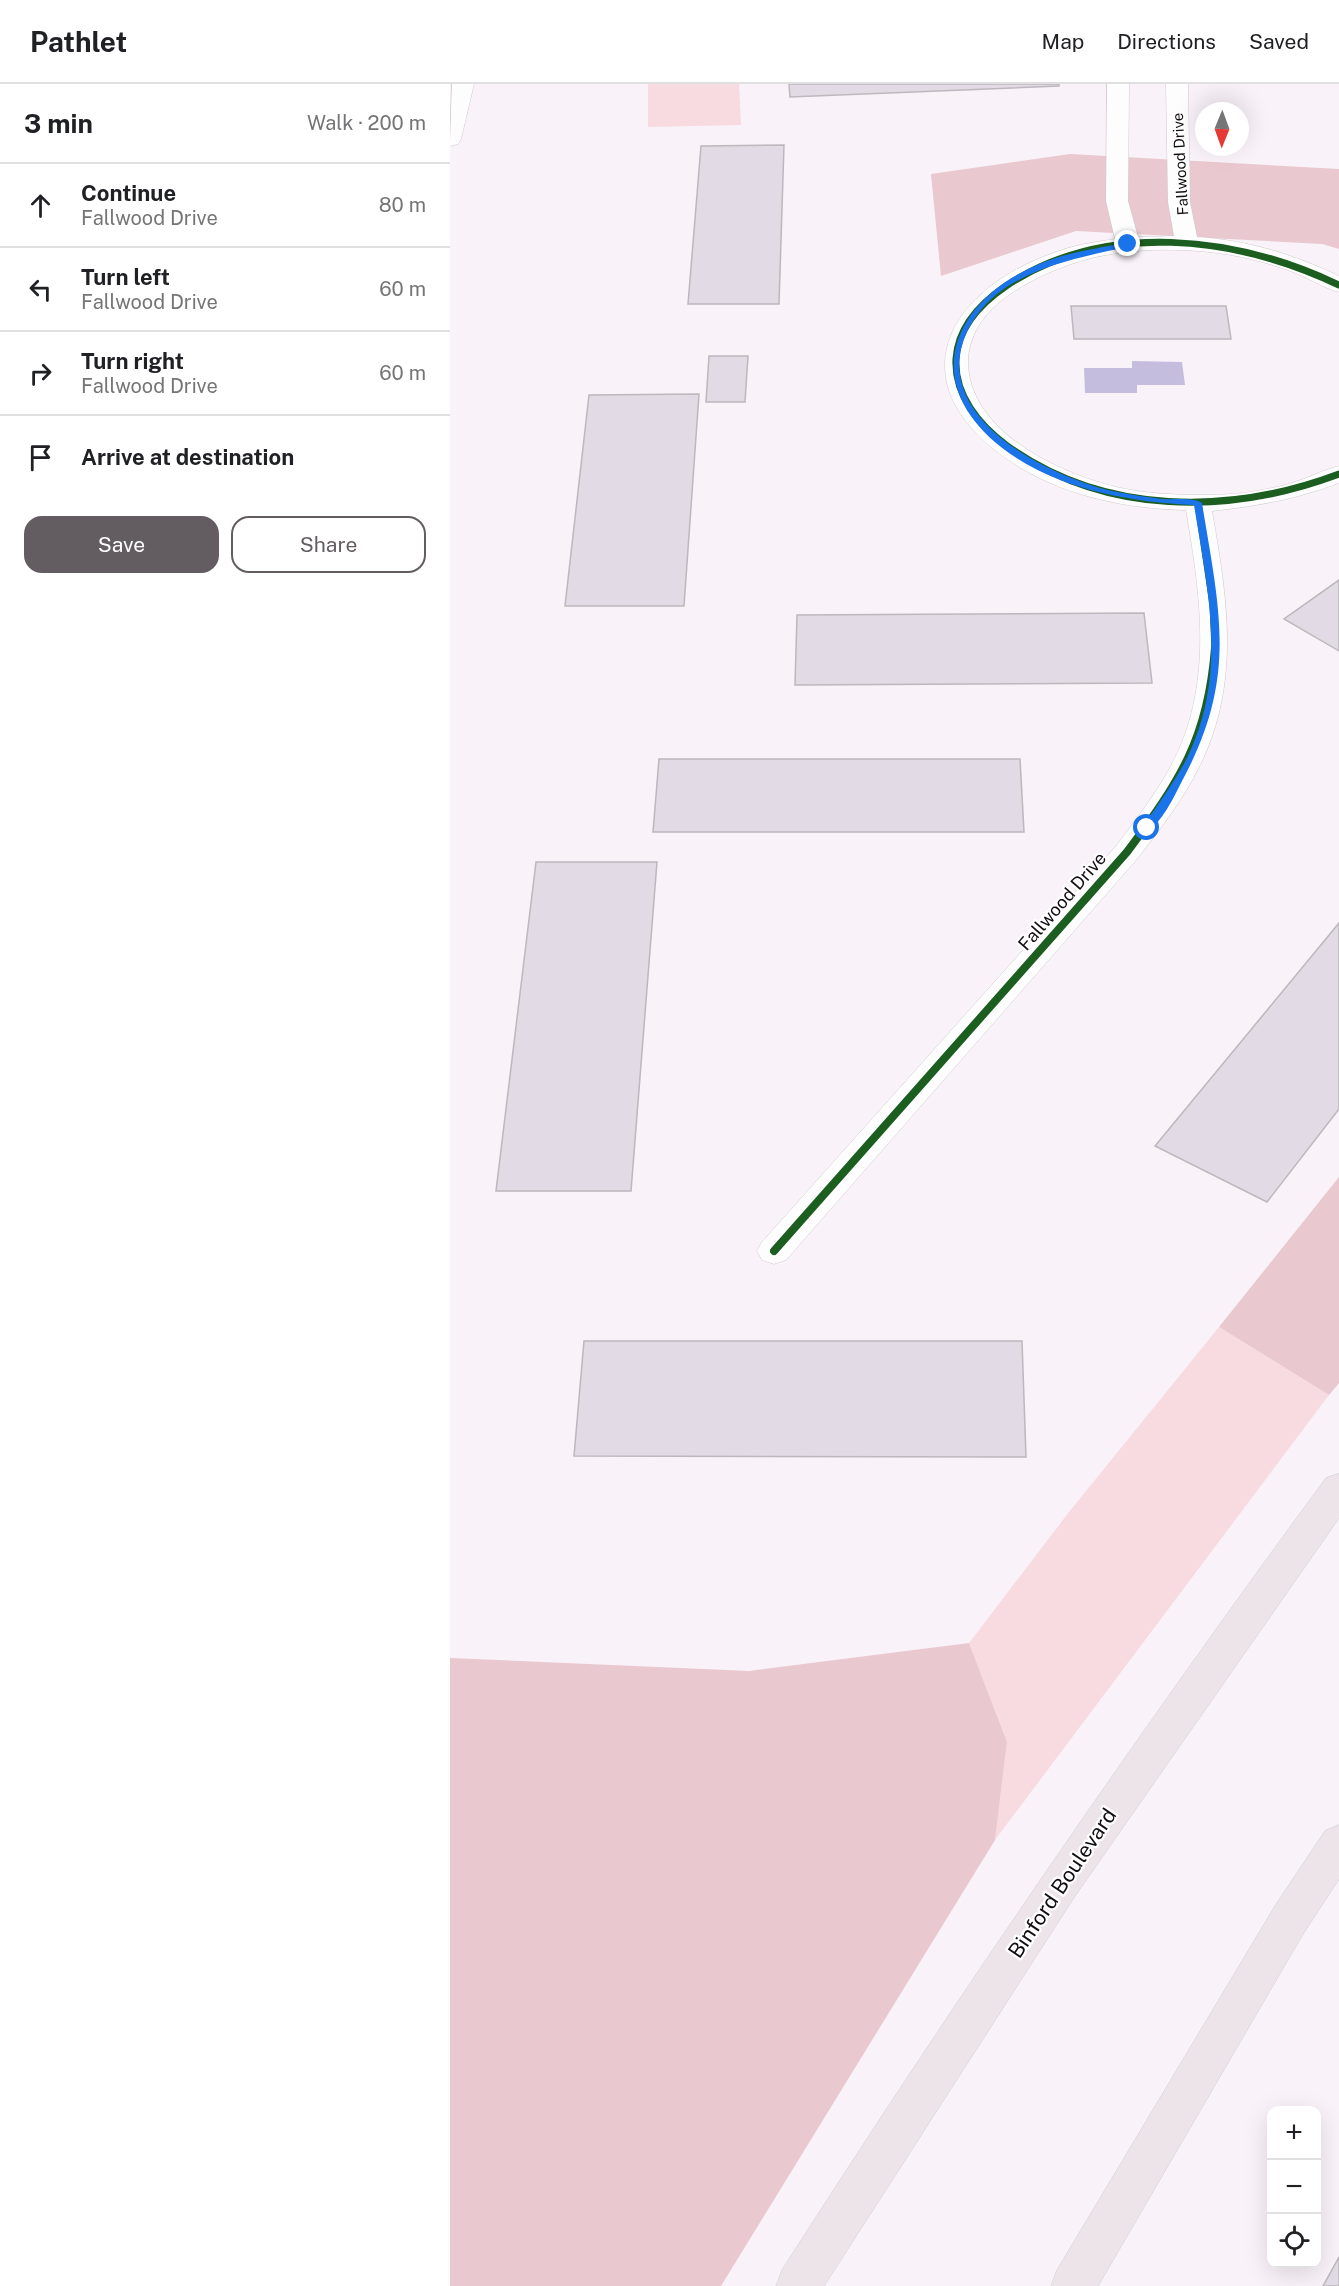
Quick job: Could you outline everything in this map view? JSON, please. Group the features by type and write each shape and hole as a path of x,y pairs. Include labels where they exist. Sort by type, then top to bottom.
{"main road":[{"name":"Binford Boulevard","path":"798,2286 878,2158 1078,1858 1339,1489"},
{"path":"1073,2286 1289,1920 1339,1844"}],"street":[{"path":"450,139 463,84"},
{"path":"1118,84 1117,201 1128,244"},
{"name":"Fallwood Drive","path":"1177,84 1179,202 1187,243"},
{"path":"1339,285 1273,257 1239,249 1187,243 1128,244 1055,260 998,290 979,308 966,327 958,347 957,378 969,406 982,425 1011,450 1035,465 1071,481 1111,493 1163,501 1198,503 1268,497 1300,489 1339,474"},
{"name":"Fallwood Drive","path":"774,1251 1111,870 1172,792 1192,756 1204,725 1214,681 1217,652 1211,577 1198,503"}],"shaded area":[{"path":"648,84 739,84 741,125 648,127"},
{"path":"1070,154 1339,169 1339,249 1322,244 1076,231 941,276 931,174"},
{"path":"1132,361 1182,362 1185,385 1137,385 1137,393 1085,393 1084,368 1132,368"},
{"path":"1339,1177 1339,1383 1329,1395 1219,1327"},
{"path":"1219,1327 1329,1395 995,1840 1007,1742 969,1643 1069,1512"},
{"path":"969,1643 1007,1742 995,1840 721,2286 450,2286 450,1658 749,1671"}],"building":[{"path":"789,84 1059,84 1059,86 790,97"},
{"path":"784,145 779,304 688,304 701,146"},
{"path":"1071,306 1226,306 1231,339 1074,339"},
{"path":"709,356 748,356 745,402 706,402"},
{"path":"699,394 684,606 565,606 589,395"},
{"path":"1339,580 1339,651 1284,619"},
{"path":"1144,613 1152,683 795,685 797,615"},
{"path":"659,759 1020,759 1024,832 653,832"},
{"path":"536,862 657,862 631,1191 496,1191"},
{"path":"1339,923 1339,1109 1267,1202 1155,1146"},
{"path":"584,1341 1022,1341 1026,1457 574,1456"},
{"path":"1339,2257 1339,2286 1323,2286"}],"cycle path":[{"path":"1339,285 1301,267 1258,254 1212,245 1164,242 1116,245 1070,255 1029,271 994,294 968,323 960,340 956,359 956,370 962,392 979,421 995,437 1030,462 1071,481 1115,494 1161,502 1209,503 1255,499 1299,489 1339,474"},
{"path":"774,1251 1127,852 1161,807 1186,765 1203,726 1212,688 1215,648 1213,605 1198,503"}],"route":[{"path":"1128,244 1048,263 998,290 979,308 966,327 958,347 956,368 964,397 982,425 1000,442 1035,465 1079,484 1111,493 1145,499 1198,503 1215,611 1217,652 1214,681 1204,725 1192,756 1172,792 1147,828"}]}
